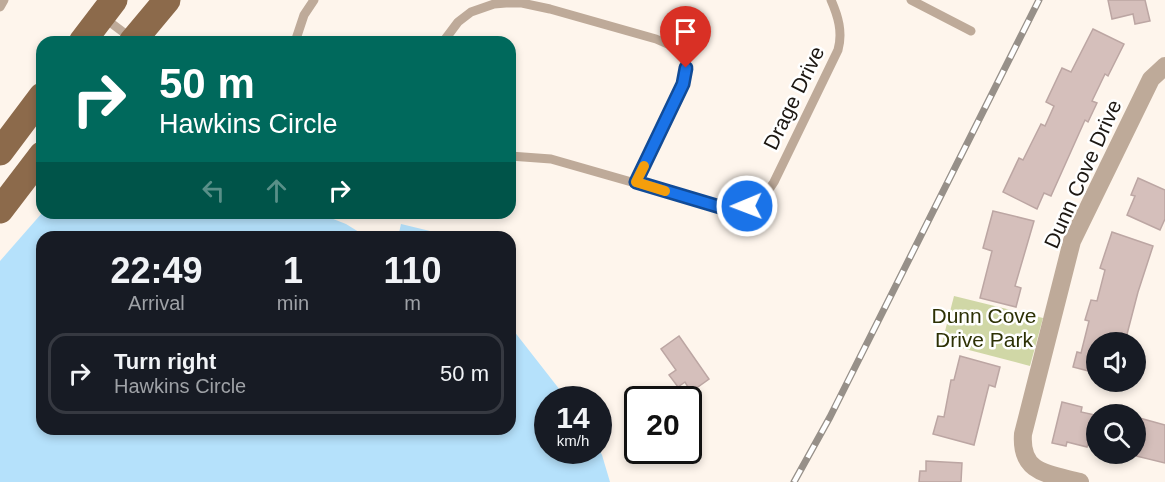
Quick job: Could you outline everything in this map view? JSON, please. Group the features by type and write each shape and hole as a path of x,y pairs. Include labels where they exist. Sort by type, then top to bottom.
{"main road":[{"path":"137,36 167,0"},
{"path":"87,36 108,8"},
{"path":"0,152 36,104"},
{"path":"0,210 36,163"}],"street":[{"name":"Dunn Cove Drive","path":"1080,482 1039,472 1025,456 1022,445 1023,434 1072,241 1151,79 1165,66"}],"lane":[{"path":"0,7 4,0"},
{"path":"296,36 300,22 314,0"},
{"name":"Drage Drive","path":"516,156 551,159 720,207 747,206 765,197 774,182 838,50 840,33 837,15 831,0"},
{"path":"911,0 972,31"},
{"path":"447,36 458,22 471,12 494,4 522,3 656,39 672,46 684,57 686,75 636,182"},
{"path":"108,8 129,36"}],"green space":[{"name":"Dunn Cove Drive Park","path":"954,296 1043,318 1030,366 942,343"}],"water":[{"path":"37,219 333,219 357,231 36,231 36,435 516,435 516,334 557,386 534,386 534,464 605,464 610,482 0,482 0,261"},
{"path":"401,224 430,231 399,231"}],"building":[{"path":"1108,0 1145,0 1150,21 1135,24 1133,14 1112,19"},
{"path":"1093,29 1124,44 1108,76 1105,74 1092,101 1097,103 1088,122 1085,120 1051,196 1044,193 1037,209 1003,192 1019,158 1023,160 1041,124 1045,126 1054,106 1046,102 1062,68 1071,72"},
{"path":"1138,178 1165,190 1165,219 1160,230 1127,215 1135,196 1131,195"},
{"path":"993,211 1034,221 1015,286 1021,288 1016,307 980,298 992,251 983,248"},
{"path":"1112,232 1153,246 1128,332 1086,332 1089,321 1085,320 1091,300 1097,301 1105,270 1100,268"},
{"path":"1086,333 1086,370 1073,367 1077,352 1081,353"},
{"path":"679,336 709,379 699,386 687,386 685,382 677,386 669,375 676,370 661,349"},
{"path":"960,356 1000,367 995,387 989,385 974,445 933,434 938,416 944,417 951,380 954,380"},
{"path":"1062,402 1082,407 1081,412 1086,413 1086,447 1067,442 1066,446 1052,443"},
{"path":"1146,420 1165,425 1165,463 1146,458"},
{"path":"926,461 962,463 961,482 919,482 920,471 926,471"}],"railway":[{"path":"794,482 830,417 1039,0"}],"slow traffic":[{"path":"644,166 636,182 665,191"}],"route":[{"path":"686,68 683,84 636,182 720,207 747,206"}]}
